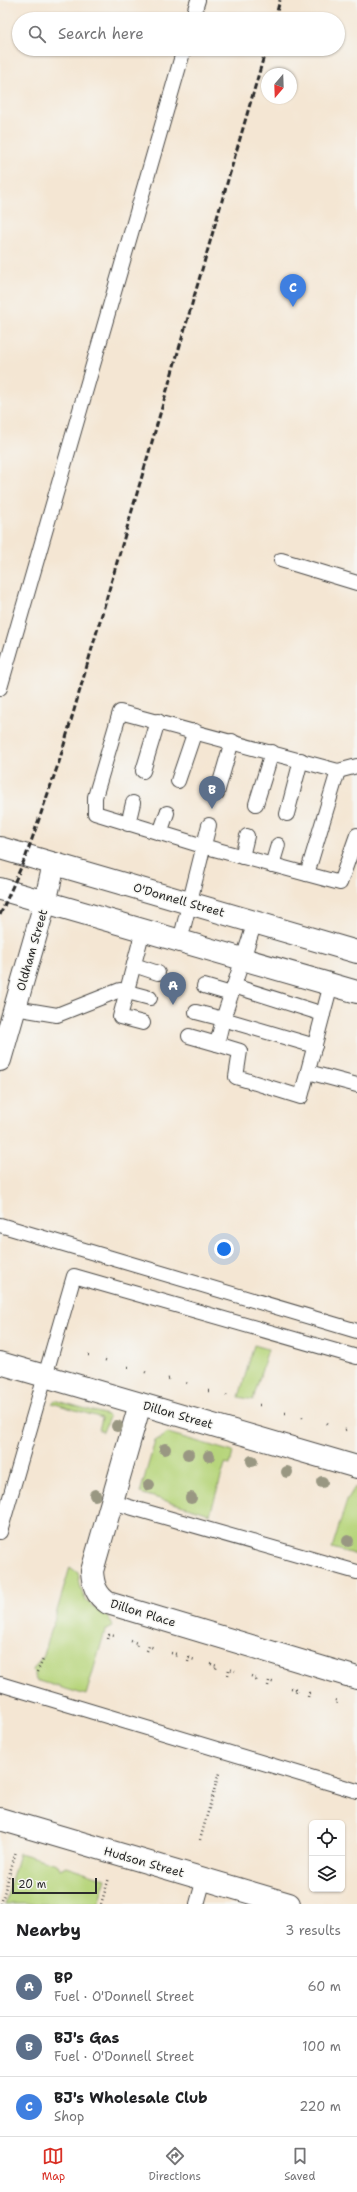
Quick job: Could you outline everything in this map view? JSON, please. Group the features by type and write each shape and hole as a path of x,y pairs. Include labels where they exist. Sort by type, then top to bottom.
{"street":[{"name":"O'Donnell Street","path":"0,848 357,952"},
{"name":"Oldham Street","path":"0,1060 45,903 54,864"},
{"path":"0,889 357,992"},
{"name":"Dillon Street","path":"0,1363 357,1467"},
{"name":"Dillon Place","path":"140,1404 92,1571 93,1583 98,1596 108,1603 357,1678"},
{"name":"Hudson Street","path":"0,1819 289,1904"}],"lane":[{"path":"194,12 198,0"},
{"path":"0,688 182,56"},
{"path":"281,560 357,583"},
{"path":"357,766 338,771 232,741 120,712 95,797 95,813 203,846 340,883 357,835"},
{"path":"143,771 158,721"},
{"path":"178,781 195,731"},
{"path":"217,793 232,741"},
{"path":"256,804 272,752"},
{"path":"287,814 301,760"},
{"path":"307,874 338,771"},
{"path":"128,824 133,803"},
{"path":"160,833 167,813"},
{"path":"180,941 188,903 209,825"},
{"path":"242,857 247,836"},
{"path":"272,865 278,845"},
{"path":"217,1044 223,1019 255,922"},
{"path":"142,930 120,1017 143,1024"},
{"path":"134,965 158,973"},
{"path":"189,1036 240,1051 236,1077 301,1097 331,984"},
{"path":"204,986 233,990 323,1014"},
{"path":"15,1008 56,1015 120,990 150,998"},
{"path":"196,1012 315,1046"},
{"path":"308,1072 357,1085"},
{"path":"0,1225 357,1331"},
{"path":"0,1532 74,1276 357,1357"},
{"path":"112,1502 357,1572"},
{"path":"0,1684 357,1791"},
{"path":"197,1904 204,1879"}],"path":[{"path":"108,1639 109,1635 115,1636"},
{"path":"131,1641 137,1643 136,1648"},
{"path":"147,1651 149,1646 154,1648"},
{"path":"171,1653 177,1654 175,1659"},
{"path":"188,1662 189,1658 195,1660"},
{"path":"211,1664 217,1666 215,1671"},
{"path":"228,1675 229,1670 235,1671"},
{"path":"251,1676 257,1678 255,1683"},
{"path":"268,1686 269,1681 275,1683"},
{"path":"291,1688 297,1689 295,1694"},
{"path":"308,1697 309,1693 315,1695"},
{"path":"331,1699 337,1701 336,1706"},
{"path":"200,1840 225,1751"},
{"path":"1,1904 17,1849"},
{"path":"102,1904 110,1876"}],"green space":[{"path":"254,1345 268,1349 253,1400 239,1397"},
{"path":"55,1400 107,1415 109,1417 103,1432 99,1430 102,1418 52,1403"},
{"path":"168,1433 233,1452 230,1465 225,1464 210,1514 140,1493 155,1441"},
{"path":"355,1487 357,1488 357,1555 332,1548 347,1500"},
{"path":"70,1567 78,1573 82,1592 87,1601 90,1605 107,1616 113,1627 105,1631 86,1695 36,1680 33,1670 41,1658 43,1658"},
{"path":"19,1853 57,1864 60,1869 66,1866 106,1879 98,1904 5,1904"}],"railway":[{"path":"277,12 280,0"},
{"path":"0,915 26,856 59,762 264,56"}],"place":[{"name":"BJ's Wholesale Club","path":"293,307"},
{"name":"BJ's Gas","path":"212,809"},
{"name":"BP","path":"173,1005"}]}
